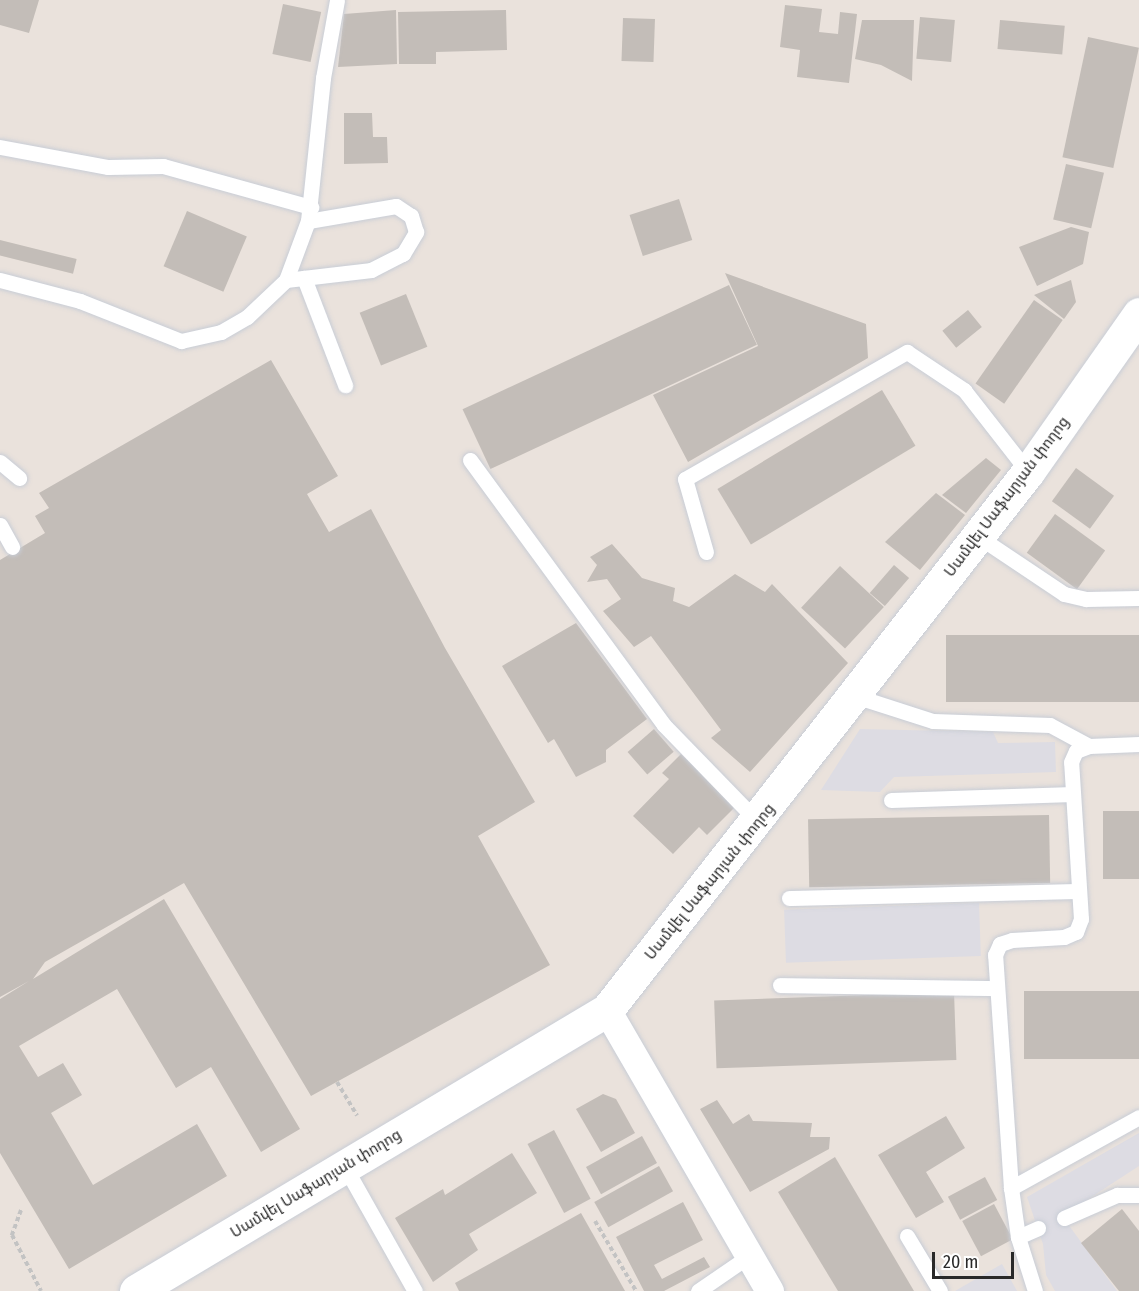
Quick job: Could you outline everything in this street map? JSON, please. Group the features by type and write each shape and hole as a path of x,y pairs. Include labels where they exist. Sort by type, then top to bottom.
{"main road":[{"name":"Սամվել Սաֆարյան փողոց","path":"136,1291 607,1010 758,822 1028,472 1139,314"}],"street":[{"path":"607,1010 770,1291"}],"lane":[{"path":"0,280 80,301 181,340 222,332 247,317 286,280 309,214 323,78 337,0"},
{"path":"0,147 108,167 163,166 309,214 396,206 411,216 416,231 403,254 371,270 286,280"},
{"path":"303,278 345,385"},
{"path":"706,552 685,479 907,352 964,390 1028,472"},
{"path":"470,460 664,725 758,822"},
{"path":"0,462 20,478"},
{"path":"0,525 12,547"},
{"path":"978,537 1064,594 1086,600 1139,598"},
{"path":"855,696 933,721 1050,725 1089,746"},
{"path":"1035,1291 1018,1238 1011,1188 995,955 1000,944 1012,940 1064,937 1076,932 1081,919 1071,762 1076,751 1089,746 1139,744"},
{"path":"891,800 1073,794"},
{"path":"789,898 1079,891"},
{"path":"780,985 997,988"},
{"path":"1011,1188 1139,1118"},
{"path":"345,1167 415,1291"},
{"path":"1064,1218 1117,1195 1139,1195"},
{"path":"1018,1238 1038,1228"},
{"path":"907,1236 940,1291"},
{"path":"698,1291 749,1256"}],"path":[{"path":"337,1082 357,1115"},
{"path":"21,1210 12,1235 41,1291"},
{"path":"595,1221 636,1291"}],"shaded area":[{"path":"860,729 993,732 998,743 1055,742 1056,772 894,777 880,792 821,790"},
{"path":"979,903 981,956 786,963 784,910"},
{"path":"1139,1133 1139,1166 1062,1216 1117,1291 1055,1291 1046,1275 1043,1244 1027,1197"},
{"path":"1002,1264 1017,1291 955,1291"}],"building":[{"path":"0,0 39,0 29,33 0,25"},
{"path":"283,4 321,12 311,62 272,54"},
{"path":"785,5 822,9 819,32 838,34 840,12 857,14 849,83 797,77 800,50 780,47"},
{"path":"396,10 397,64 338,67 344,14"},
{"path":"506,10 507,50 436,52 436,64 399,64 398,12"},
{"path":"920,17 955,20 951,62 916,59"},
{"path":"623,18 655,19 653,62 621,61"},
{"path":"862,20 914,20 912,81 881,65 855,59"},
{"path":"1000,20 1065,26 1062,55 997,49"},
{"path":"1088,37 1139,48 1113,168 1062,157"},
{"path":"344,113 372,113 373,137 387,137 388,163 344,164"},
{"path":"1066,164 1104,173 1091,228 1053,220"},
{"path":"679,199 692,240 643,256 630,215"},
{"path":"187,211 247,236 223,292 164,266"},
{"path":"1071,227 1089,232 1083,264 1037,286 1019,247"},
{"path":"0,240 77,259 73,274 0,255"},
{"path":"725,273 866,324 868,358 688,462 653,395 758,346"},
{"path":"1071,280 1076,302 1064,319 1034,295"},
{"path":"729,285 757,345 490,469 463,409"},
{"path":"406,294 427,347 381,366 360,313"},
{"path":"1034,300 1063,320 1004,404 975,384"},
{"path":"968,310 982,327 956,348 942,331"},
{"path":"271,360 338,476 307,494 329,532 371,509 445,648 535,802 478,836 550,965 311,1096 184,883 45,962 33,979 164,899 300,1129 261,1152 211,1067 176,1088 117,989 19,1046 38,1077 63,1063 82,1095 51,1113 93,1185 197,1124 227,1176 69,1269 0,1153 0,999 29,981 0,997 0,560 45,533 35,516 49,508 39,493"},
{"path":"882,390 915,446 751,545 717,489"},
{"path":"986,458 1001,470 966,513 942,495"},
{"path":"1076,468 1114,496 1090,529 1052,501"},
{"path":"936,493 965,515 920,570 885,542"},
{"path":"1055,514 1105,550 1077,589 1027,553"},
{"path":"612,544 642,578 675,588 673,601 689,607 735,574 765,592 772,584 848,663 750,772 711,738 721,730 651,636 634,647 603,611 621,599 607,579 587,582 597,565 590,557"},
{"path":"894,565 909,578 885,606 870,593"},
{"path":"840,566 884,607 845,649 801,608"},
{"path":"576,623 647,719 606,750 606,762 576,777 554,739 548,743 502,666"},
{"path":"946,635 1139,635 1139,702 946,702"},
{"path":"654,729 674,752 647,775 628,752"},
{"path":"681,754 736,806 707,835 699,827 673,854 633,816 669,779 662,773"},
{"path":"1103,811 1139,811 1139,879 1103,879"},
{"path":"1049,815 1050,883 809,887 808,819"},
{"path":"1024,991 1139,991 1139,1059 1024,1059"},
{"path":"954,992 956,1060 717,1068 714,1000"},
{"path":"603,1094 616,1099 635,1133 601,1152 576,1109"},
{"path":"717,1100 733,1124 749,1114 753,1121 812,1123 810,1137 830,1137 829,1149 750,1192 700,1109"},
{"path":"946,1116 965,1148 926,1172 944,1202 916,1218 878,1155"},
{"path":"554,1130 591,1199 564,1213 528,1144"},
{"path":"642,1136 657,1163 601,1194 586,1167"},
{"path":"512,1153 537,1193 469,1234 478,1250 433,1282 395,1218 443,1189 445,1195"},
{"path":"835,1157 914,1291 838,1291 778,1192"},
{"path":"659,1166 673,1191 608,1227 594,1202"},
{"path":"985,1177 997,1200 960,1220 948,1197"},
{"path":"683,1202 703,1240 654,1265 662,1279 704,1257 710,1267 664,1291 644,1291 616,1237"},
{"path":"994,1204 1013,1239 981,1256 962,1221"},
{"path":"1122,1209 1139,1231 1139,1291 1119,1291 1081,1243"},
{"path":"581,1213 625,1291 459,1291 455,1283"}]}
